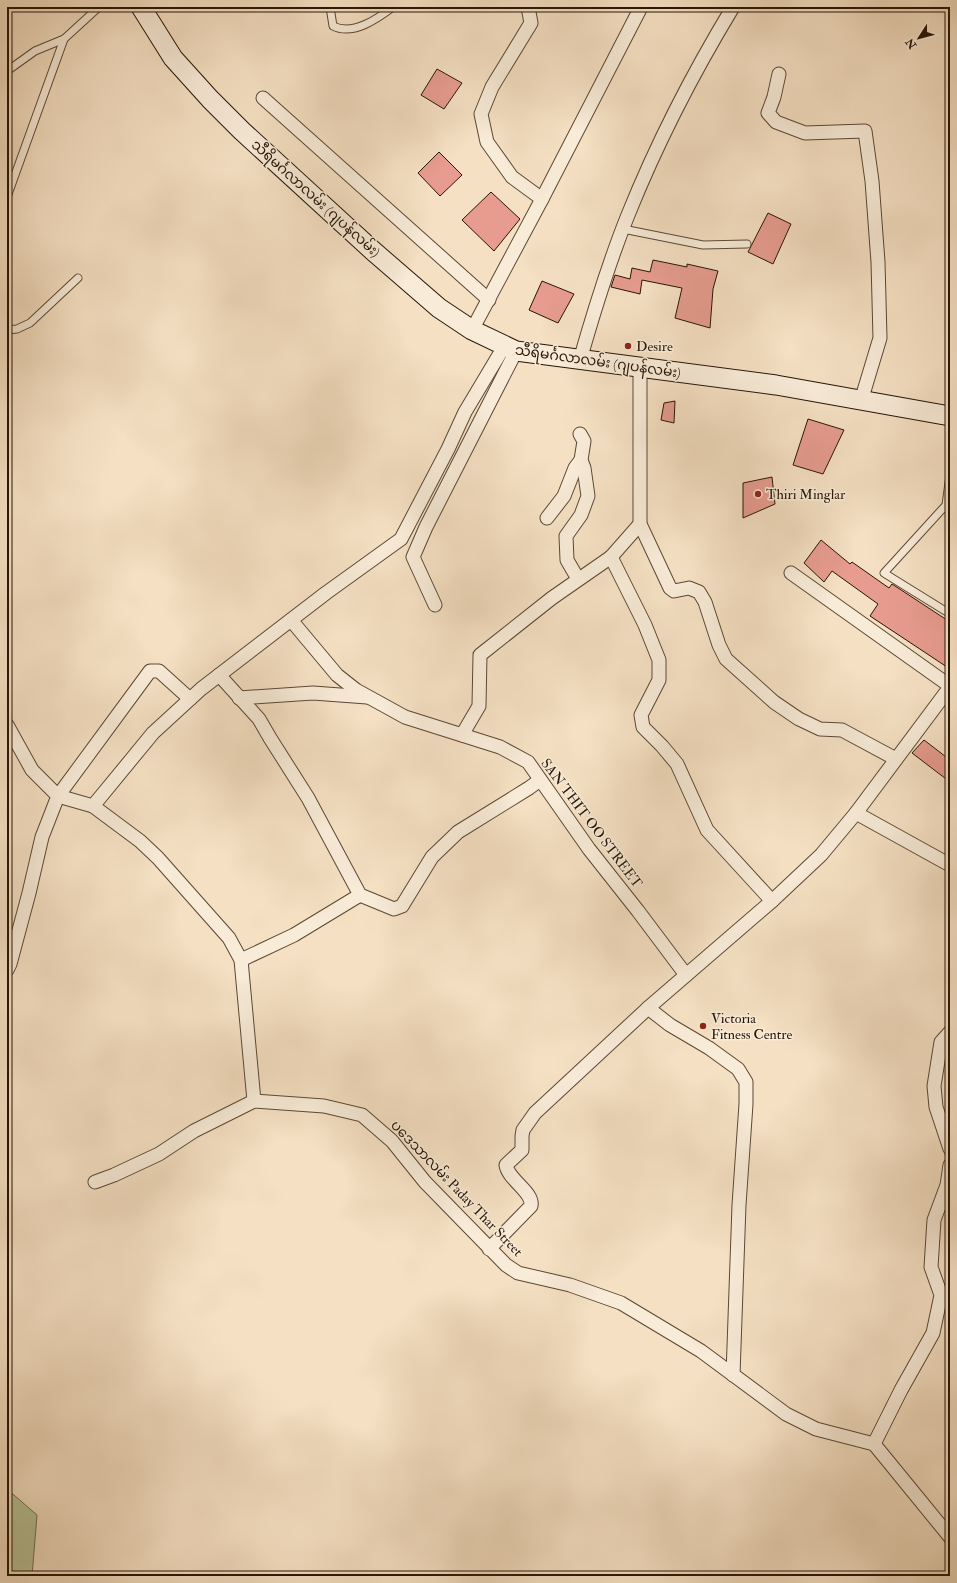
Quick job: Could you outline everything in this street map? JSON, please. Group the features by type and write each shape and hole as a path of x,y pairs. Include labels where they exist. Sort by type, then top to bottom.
{"street":[{"name":"သီရိမင်္ဂလာလမ်း (ဂျပန်လမ်း)","path":"141,7 173,58 210,99 242,131 372,250 439,308 472,330 510,348 580,360 776,385 950,416"},
{"path":"528,7 531,23 492,87 481,114 487,142 512,177 542,199"},
{"path":"472,330 542,199 641,7"},
{"path":"580,360 595,308 623,229 665,133 703,56 733,7"},
{"path":"779,74 774,97 768,113 776,122 804,133 865,131 872,181 878,262 880,338 861,401"},
{"path":"263,98 489,300"},
{"path":"435,605 413,557 510,348"},
{"path":"93,806 153,733 190,699 291,620 401,539 448,449 465,412 510,348"},
{"path":"640,368 640,524 670,588 674,591 689,588 699,592 705,602 719,645 726,659 774,702 799,719 820,729 842,730 896,759"},
{"path":"547,518 564,496 575,468 581,460 584,441 580,434"},
{"path":"578,579 566,560 566,536 581,515 588,496 584,468 581,460"},
{"path":"462,735 479,706 480,655 552,598 611,557 640,524"},
{"path":"611,557 646,625 659,660 659,680 641,715 643,726 677,764 707,830 772,901"},
{"path":"490,1249 531,1206 530,1198 509,1174 506,1166 522,1150 523,1130 534,1113 648,1008 772,901 821,855 856,813 950,686 791,573"},
{"name":"SAN THIT OO STREET","path":"291,620 337,675 356,690 405,717 500,747 528,762 589,849 686,975"},
{"path":"7,970 29,893 42,837 58,796 150,671 159,671 190,699"},
{"path":"219,675 259,719 308,798 360,895 394,909 402,906 432,857 458,832 540,780"},
{"path":"240,698 313,693 349,697 370,697"},
{"path":"7,725 32,770 58,796 93,806 140,841 158,858 229,938 241,960 254,1101 194,1131 159,1154 114,1175 95,1182"},
{"path":"856,813 950,865"},
{"path":"241,960 294,935 360,895"},
{"path":"648,1008 738,1069 746,1082 746,1104 739,1205 733,1375"},
{"path":"950,1032 941,1042 934,1086 936,1107 950,1149"},
{"name":"ပဒေသာလမ်း Paday Thar Street","path":"254,1101 324,1106 362,1115 392,1140 425,1182 506,1265 518,1273 570,1285 621,1303 701,1351 786,1414 816,1430 874,1444"},
{"path":"950,1165 947,1185 934,1220 930,1266 941,1295 933,1333 901,1390 874,1444 950,1537"}],"lane":[{"path":"7,71 36,51 64,39 99,7"},
{"path":"330,7 333,26 340,29 354,28 377,19 393,7"},
{"path":"7,197 64,39"},
{"path":"623,229 703,245 747,244"},
{"path":"7,330 17,329 30,323 78,278"},
{"path":"950,475 948,506 884,573 948,612 950,610"}],"green space":[{"path":"7,1489 37,1515 32,1576 7,1576"}],"building":[{"path":"437,69 462,83 444,109 421,95"},
{"path":"439,152 462,175 440,196 418,173"},
{"path":"491,192 520,219 494,251 462,220"},
{"path":"768,213 791,224 773,264 748,252"},
{"path":"653,260 687,267 687,264 718,271 713,289 710,328 675,318 682,288 642,280 640,294 611,287 615,275 630,279 632,268 650,272"},
{"path":"542,281 574,294 558,323 529,310"},
{"path":"675,401 674,423 661,420 664,403"},
{"path":"808,419 844,430 823,474 793,465"},
{"name":"Thiri Minglar","path":"772,477 775,504 743,518 743,483"},
{"path":"821,540 850,564 852,562 889,588 892,584 950,622 950,669 870,616 878,604 832,571 824,582 804,563"},
{"path":"924,740 950,760 950,782 912,753"}],"place":[{"name":"Desire","path":"628,346"},
{"name":"Thiri Minglar","path":"758,494"},
{"name":"Victoria Fitness Centre","path":"703,1026"}]}
